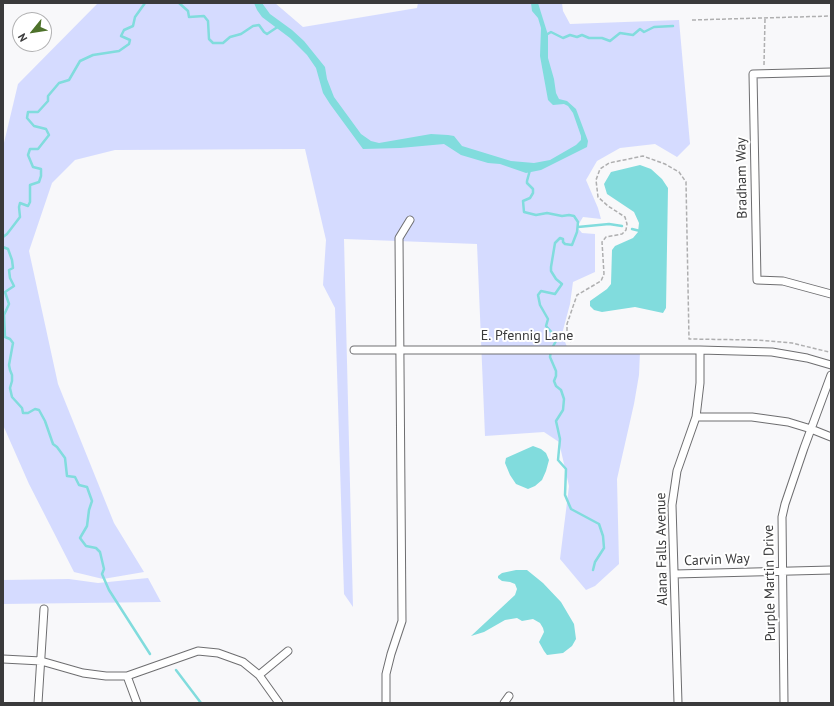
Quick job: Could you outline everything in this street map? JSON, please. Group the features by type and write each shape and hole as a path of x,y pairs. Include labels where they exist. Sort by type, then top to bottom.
{"street":[{"name":"Bradham Way","path":"831,72 753,74 758,280 782,281 831,294"},
{"path":"386,703 386,674 390,654 402,621 399,238 410,220"},
{"name":"E. Pfennig Lane","path":"354,350 700,350 772,352 807,358 831,365"},
{"name":"Alana Falls Avenue","path":"678,703 672,505 677,471 696,417 700,383 700,350"},
{"name":"Purple Martin Drive","path":"784,703 782,517 785,504 831,375"},
{"path":"696,417 752,417 788,422 831,437"},
{"name":"Carvin Way","path":"675,574 831,570"},
{"path":"38,703 44,609"},
{"path":"3,659 41,661 83,673 106,676 127,676 198,651 218,653 242,662 258,675 279,703"},
{"path":"258,675 288,651"},
{"path":"127,676 137,703"},
{"path":"504,703 509,696"}],"path":[{"path":"692,20 831,16"},
{"path":"764,65 765,18"},
{"path":"572,343 567,334 567,324 577,295 601,281 604,274 602,242 606,237 622,234 626,230 627,224 625,217 608,206 598,196 596,180 600,169 608,163 643,156 665,164 679,172 686,182 689,339 756,340 792,343 829,352 831,351"}],"shaded area":[{"path":"98,3 275,3 303,27 417,8 418,3 562,3 563,11 570,24 679,20 690,144 677,157 655,144 620,148 597,161 586,180 601,219 583,217 577,227 582,233 595,234 595,272 573,282 570,304 562,334 567,347 640,352 639,375 634,404 617,479 619,564 595,586 586,590 560,559 569,486 559,442 544,432 485,436 477,244 344,239 353,607 344,594 335,308 323,285 326,240 305,149 115,150 75,160 52,183 29,251 58,384 114,523 144,572 103,579 74,572 29,484 3,425 3,147 18,84 50,52 52,52 52,50"},
{"path":"254,3 262,3 270,14 304,41 325,67 327,79 334,97 361,134 371,141 379,143 431,134 448,135 454,136 462,146 511,161 534,163 550,160 576,145 581,140 573,113 568,106 564,104 553,105 548,100 540,56 541,28 538,18 532,11 531,3 538,3 548,35 548,58 556,93 559,99 567,101 576,109 588,141 587,147 541,170 526,173 500,164 488,163 461,155 444,144 400,148 363,149 323,93 316,68 307,55 290,38 262,17"},
{"path":"640,165 651,169 662,179 668,188 666,308 663,313 635,307 602,312 594,310 590,306 590,301 607,289 611,284 612,250 615,246 633,238 638,232 639,223 634,212 607,194 604,184 611,172"},
{"path":"533,446 546,453 549,460 542,480 535,486 528,489 516,484 505,463 506,458"},
{"path":"516,570 527,570 543,583 561,602 574,624 576,639 572,646 563,653 547,655 539,642 544,632 543,628 540,623 533,619 522,621 517,618 505,620 484,632 471,636 515,595 517,589 515,584 502,581 498,578 498,576 502,573"},
{"path":"148,578 161,602 3,604 3,580 69,579 98,583"}],"waterway":[{"path":"3,237 20,217 20,203 28,206 30,202 30,185 39,182 41,176 41,169 33,167 28,155 30,149 38,149 49,135 46,129 34,126 27,118 28,112 38,112 48,101 48,96 59,83 69,80 80,61 93,55 119,51 129,44 130,40 121,36 124,30 133,26 135,17 145,3"},
{"path":"179,3 188,11 189,17 204,16 208,21 209,39 213,43 223,43 230,37 241,34 253,26 259,25 267,34 279,26"},
{"path":"546,35 551,32 563,38 570,35 577,37 582,35 589,38 602,38 610,41 620,33 633,35 640,29 644,32 654,27 673,26"},
{"path":"530,170 527,183 533,189 533,193 530,198 523,201 524,212 536,215 547,213 562,216 569,215 574,216 578,222 577,232 572,245 565,244 563,239 560,238 555,243 551,271 556,279 562,284 555,294 541,291 538,295 540,305 548,319 546,326 556,337 550,357 556,371 554,381 556,386 561,390 564,399 563,410 556,421 560,439 558,460 566,469 565,495 571,509 599,524 603,536 604,548 595,562 593,570"},
{"path":"578,227 609,224 622,226"},
{"path":"632,229 640,231"},
{"path":"3,247 8,249 13,268 9,270 10,278 14,286 5,292 9,304 4,315 5,337 10,339 13,343 9,365 12,375 10,388 12,397 22,408 23,413 28,413 35,409 39,410 45,421 53,444 65,458 67,476 75,477 79,485 87,487 92,501 87,526 80,538 86,546 96,548 100,552 104,569 102,574 109,590 150,654"},
{"path":"176,670 201,703"}]}
